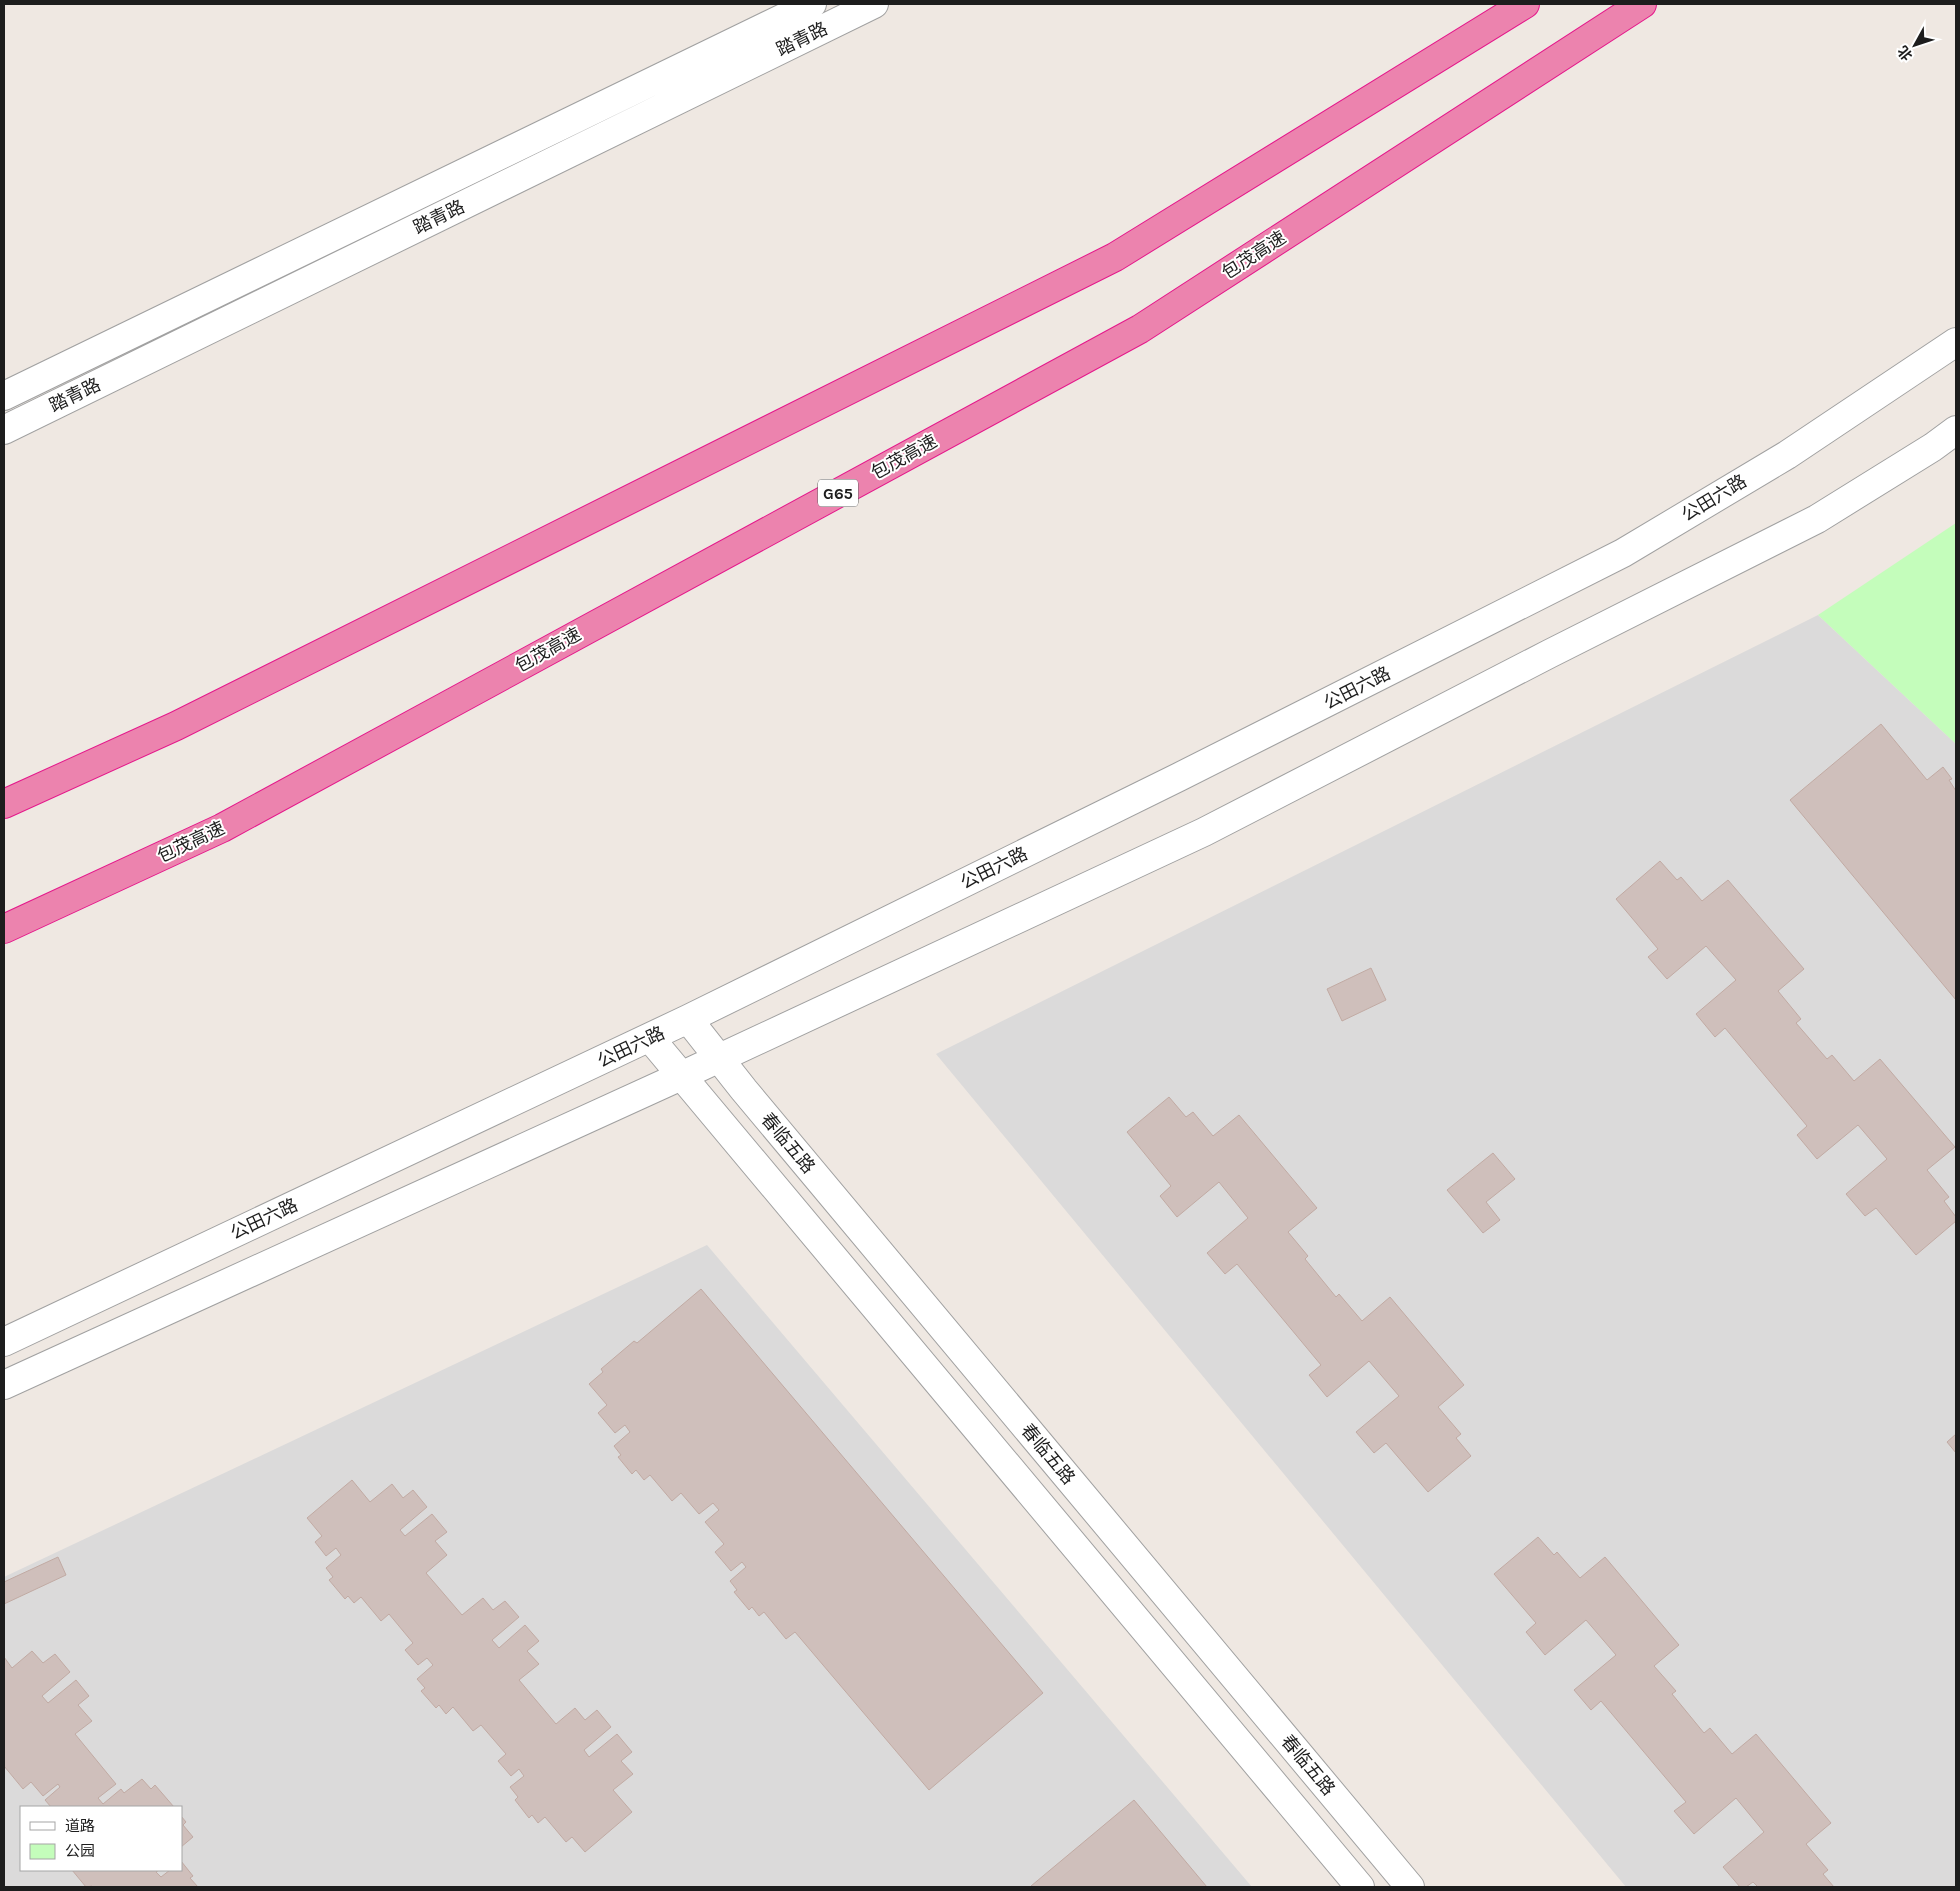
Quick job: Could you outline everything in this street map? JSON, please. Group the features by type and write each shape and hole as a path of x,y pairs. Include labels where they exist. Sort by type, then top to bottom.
{"highway":[{"path":"4,804 176,726 1116,257 1525,4"},
{"name":"包茂高速","path":"4,929 222,828 1140,329 1642,4"}],"street":[{"name":"踏青路","path":"4,396 812,4"},
{"name":"踏青路","path":"4,430 874,4"},
{"name":"公田六路","path":"4,1342 650,1038 1179,777 1623,553 1787,454 1956,342"},
{"path":"4,1385 719,1059 1212,827 1548,654 1817,519 1933,447 1956,430"},
{"name":"春临五路","path":"688,1019 719,1059 1410,1887"},
{"path":"650,1038 1360,1887"}],"shaded area":[{"path":"1818,615 1956,744 1956,1887 1626,1887 936,1054"},
{"path":"707,1245 1252,1887 4,1887 4,1577"}],"green space":[{"path":"1956,523 1956,744 1818,615"}],"building":[{"path":"1881,724 1927,780 1943,767 1952,779 1949,780 1956,791 1956,1000 1790,800"},
{"path":"1660,861 1677,880 1681,877 1702,901 1728,880 1804,969 1778,991 1801,1019 1796,1023 1827,1059 1832,1055 1854,1081 1880,1059 1955,1147 1927,1170 1949,1197 1944,1201 1956,1217 1956,1221 1916,1255 1876,1208 1865,1216 1846,1194 1887,1159 1858,1125 1817,1159 1797,1135 1807,1126 1725,1028 1715,1037 1696,1014 1736,980 1706,946 1667,979 1648,957 1658,949 1616,899"},
{"path":"1371,968 1386,1000 1342,1021 1327,989"},
{"path":"1169,1097 1186,1117 1193,1112 1213,1136 1239,1115 1317,1208 1288,1232 1308,1256 1305,1259 1336,1297 1339,1294 1362,1321 1390,1297 1464,1385 1438,1407 1461,1434 1456,1438 1471,1456 1428,1492 1386,1443 1374,1453 1356,1432 1399,1396 1369,1361 1327,1397 1309,1375 1321,1365 1237,1264 1225,1274 1207,1253 1248,1218 1219,1182 1177,1217 1160,1196 1171,1186 1127,1132"},
{"path":"1493,1153 1515,1179 1486,1202 1500,1220 1483,1233 1447,1190"},
{"path":"701,1289 1043,1693 929,1790 795,1632 786,1639 764,1612 759,1616 752,1607 749,1610 734,1592 737,1590 730,1581 746,1567 742,1562 731,1571 715,1552 724,1544 705,1522 719,1510 713,1503 699,1514 681,1493 672,1501 650,1475 644,1480 636,1470 632,1474 618,1457 621,1455 614,1446 630,1432 625,1425 615,1433 598,1413 607,1405 589,1384 603,1372 601,1369 634,1341 637,1343"},
{"path":"1956,1434 1956,1453 1947,1442"},
{"path":"352,1480 370,1502 392,1484 403,1498 413,1490 427,1507 400,1530 405,1536 432,1514 447,1532 435,1541 447,1555 426,1573 462,1615 483,1598 493,1610 505,1601 519,1617 492,1640 499,1648 525,1625 539,1641 527,1651 539,1664 519,1680 556,1724 575,1708 585,1720 597,1710 611,1727 584,1750 589,1757 617,1734 632,1752 621,1761 633,1774 613,1790 632,1812 585,1852 572,1837 566,1842 545,1817 538,1823 532,1815 529,1818 515,1800 518,1797 510,1787 524,1776 519,1769 511,1776 498,1761 506,1754 481,1725 473,1731 453,1707 446,1714 439,1705 436,1708 421,1691 425,1688 417,1679 433,1665 427,1658 418,1665 405,1650 413,1643 389,1614 381,1621 361,1597 354,1603 348,1596 345,1599 329,1580 333,1577 326,1568 341,1555 336,1548 326,1556 315,1542 322,1536 307,1518"},
{"path":"1538,1537 1554,1555 1557,1552 1580,1578 1605,1557 1679,1645 1654,1666 1676,1691 1672,1694 1704,1733 1710,1728 1732,1754 1756,1734 1831,1823 1806,1844 1828,1870 1823,1874 1834,1887 1758,1887 1753,1882 1746,1887 1740,1887 1723,1867 1764,1832 1736,1798 1694,1834 1674,1811 1686,1802 1601,1701 1591,1710 1574,1690 1616,1655 1586,1620 1545,1655 1526,1632 1536,1623 1494,1574"},
{"path":"58,1557 66,1575 4,1604 4,1582"},
{"path":"32,1651 43,1663 55,1654 70,1672 42,1696 48,1703 76,1680 89,1696 78,1705 92,1721 75,1734 116,1784 98,1798 103,1804 121,1789 124,1793 142,1779 151,1789 155,1785 173,1806 50,1806 45,1800 60,1787 58,1784 43,1796 31,1782 23,1789 4,1766 4,1657 12,1668"},
{"path":"1134,1800 1207,1887 1031,1886"},
{"path":"182,1817 186,1822 183,1825 193,1837 182,1846"},
{"path":"182,1862 193,1876 190,1878 198,1887 86,1887 73,1871 158,1871 156,1872 161,1877 169,1871 182,1871"}]}
